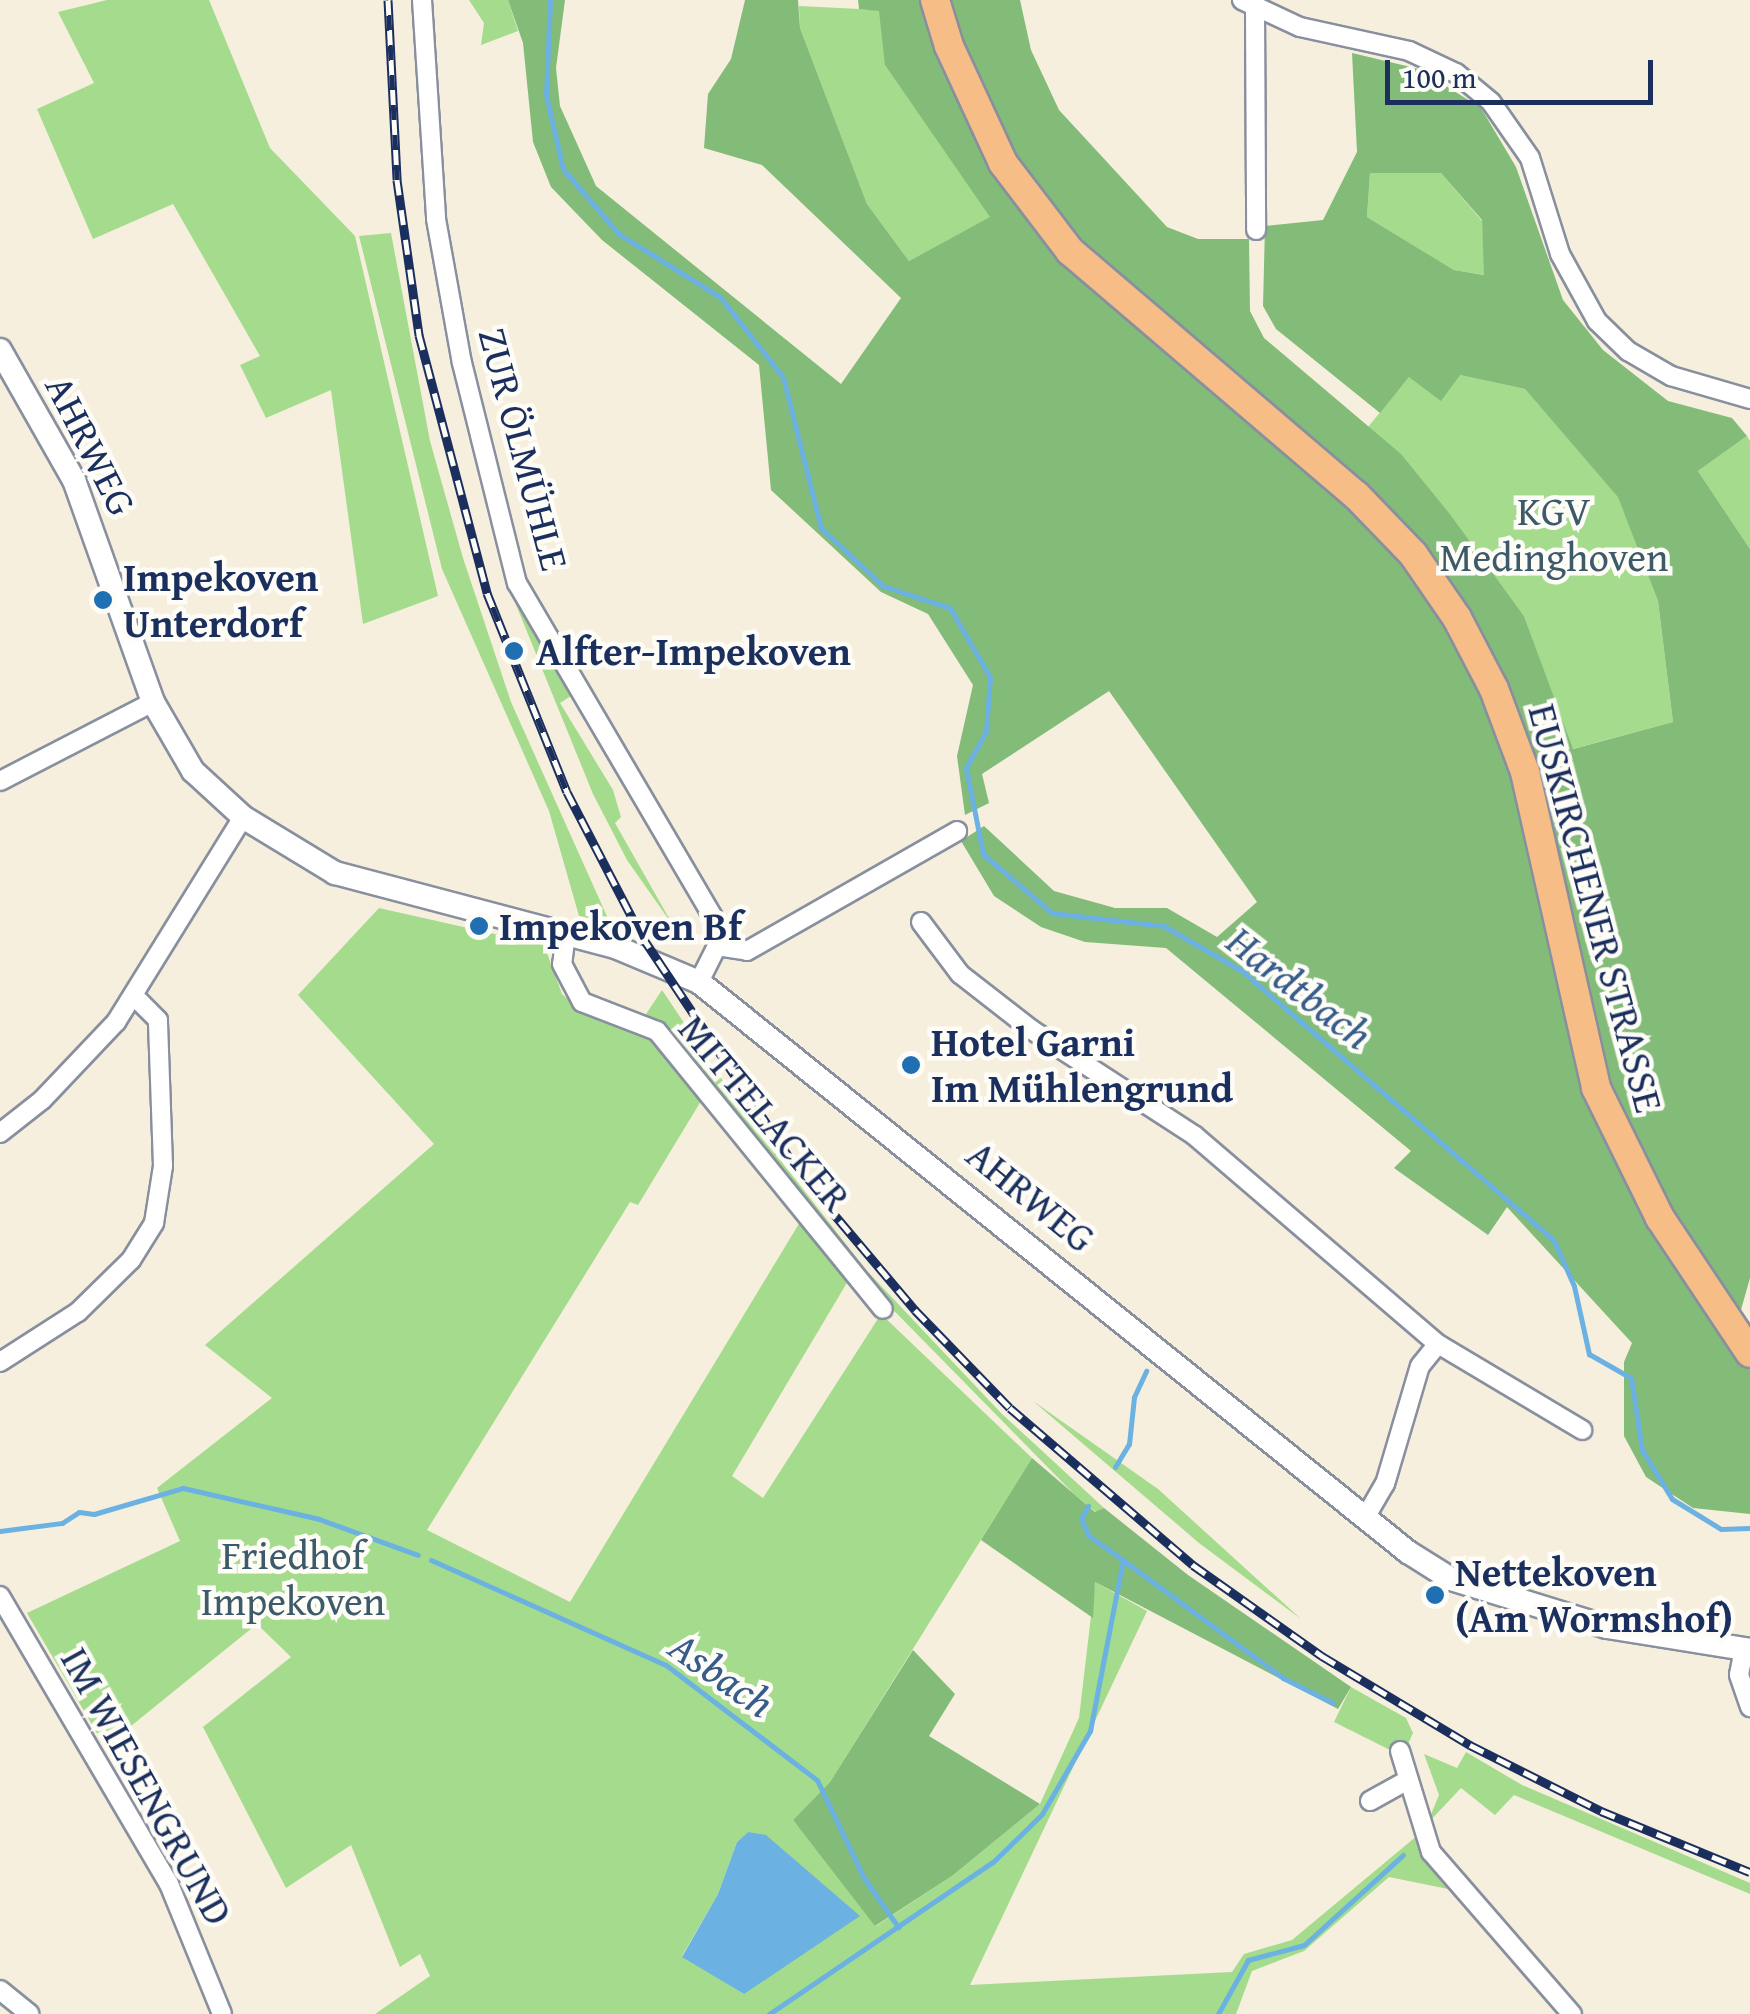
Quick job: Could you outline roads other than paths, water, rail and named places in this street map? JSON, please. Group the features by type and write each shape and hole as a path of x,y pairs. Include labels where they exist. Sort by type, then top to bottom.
{"main road":[{"name":"EUSKIRCHENER STRASSE","path":"936,0 948,46 1003,163 1070,251 1356,495 1413,554 1457,618 1494,689 1525,772 1596,1088 1660,1218 1750,1354"}],"street":[{"name":"ZUR ÖLMÜHLE","path":"422,0 436,220 462,363 517,583 699,890 717,946"},
{"path":"1256,230 1249,5 1409,52 1456,72 1491,102 1530,158 1560,254 1596,321 1628,351 1670,376 1750,399"},
{"name":"AHRWEG","path":"0,350 74,480 153,702 193,771 243,818 335,873 566,933 699,982 1428,1566 1486,1594 1606,1627 1747,1650"},
{"path":"0,781 153,702"},
{"path":"0,1133 93,1050 134,997 243,818"},
{"path":"699,982 717,946 747,951 958,831"},
{"path":"921,922 960,974 1032,1030 1195,1136 1438,1344 1582,1430"},
{"name":"MITTELACKER","path":"566,933 562,964 582,1002 657,1031 883,1309"},
{"path":"0,1362 78,1312 131,1260 158,1211 158,1020 134,997"},
{"path":"1365,1518 1385,1484 1420,1366 1438,1344"},
{"name":"IM WIESENGRUND","path":"0,1596 170,1884 222,2014"},
{"path":"1747,1650 1739,1675 1750,1707"},
{"path":"1400,1752 1431,1852 1572,2014"},
{"path":"1370,1800 1408,1780"},
{"path":"0,1990 30,2014"}],"water":[{"path":"748,1832 766,1835 860,1916 744,1994 682,1957 718,1894 737,1842"}],"waterway":[{"name":"Hardtbach","path":"550,0 546,95 563,169 619,234 720,297 783,377 821,528 883,586 950,608 990,677 986,731 966,768 983,854 1052,913 1164,926 1242,971 1553,1239 1574,1286 1589,1354 1631,1378 1642,1450 1672,1499 1721,1529 1750,1528"},
{"path":"1115,1467 1129,1444 1134,1397 1146,1371"},
{"name":"Asbach","path":"0,1531 62,1523 79,1512 94,1514 183,1488 319,1519 418,1555"},
{"path":"769,2014 993,1862 1042,1814 1090,1731 1123,1560 1089,1536 1081,1519 1088,1506"},
{"name":"Asbach","path":"431,1560 666,1665 817,1780 864,1878 898,1927"},
{"path":"1123,1560 1283,1678 1333,1703"},
{"path":"1218,2014 1248,1960 1304,1945 1403,1855"}],"railway":[{"path":"388,0 397,180 419,335 487,593 567,792 641,935 801,1175 915,1310 1010,1408 1193,1565 1322,1656 1470,1745 1601,1811 1750,1872"}],"place":[{"name":"Impekoven Unterdorf","path":"103,600"},
{"name":"Alfter-Impekoven","path":"514,651"},
{"name":"Impekoven Bf","path":"479,926"},
{"name":"Hotel Garni Im Mühlengrund","path":"911,1065"},
{"name":"Nettekoven (Am Wormshof)","path":"1435,1595"}],"park label":[{"name":"KGV Medinghoven","path":"1554,534"},
{"name":"Friedhof Impekoven","path":"293,1578"}]}
